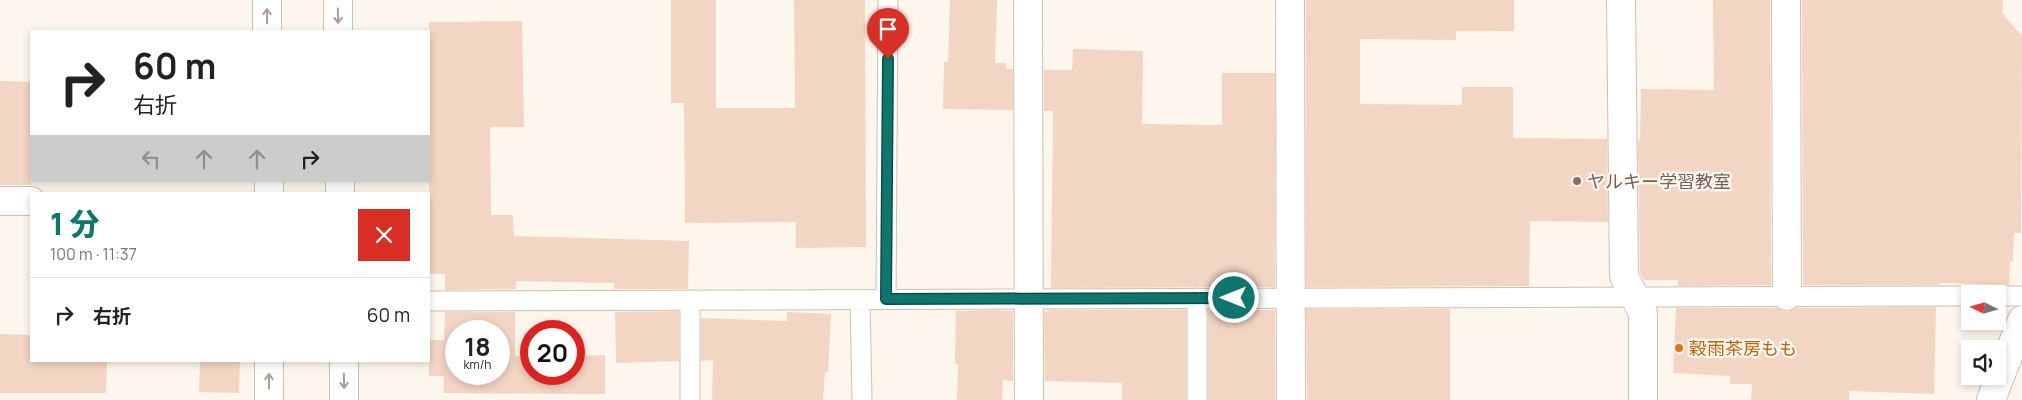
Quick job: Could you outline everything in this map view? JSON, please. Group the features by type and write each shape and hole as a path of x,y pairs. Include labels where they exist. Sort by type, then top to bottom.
{"street":[{"path":"267,0 267,30"},
{"path":"338,0 338,30"},
{"path":"1028,0 1029,400"},
{"path":"1290,0 1291,400"},
{"path":"1621,0 1624,276 1643,313 1643,400"},
{"path":"1786,0 1787,296"},
{"path":"0,202 30,201"},
{"path":"1992,400 2022,320"},
{"path":"269,362 269,400"},
{"path":"344,362 344,400"}],"lane":[{"path":"886,299 888,0"},
{"path":"430,301 1961,296"},
{"path":"2006,296 2022,296"},
{"path":"1196,298 1197,400"},
{"path":"690,300 690,400"},
{"path":"860,300 862,400"}],"building":[{"path":"671,0 716,0 716,108 795,108 794,0 865,0 866,247 796,248 796,222 685,223 684,103 671,103"},
{"path":"950,0 997,0 995,63 1006,63 1006,69 1013,69 1013,110 943,109 944,62 948,62"},
{"path":"1306,0 1514,0 1514,31 1456,31 1456,40 1360,39 1360,104 1462,105 1462,87 1513,87 1513,138 1607,139 1608,222 1530,221 1529,286 1306,287"},
{"path":"1713,0 1770,0 1771,285 1678,286 1678,280 1644,280 1640,272 1638,140 1640,140 1641,89 1714,90"},
{"path":"1802,0 2003,0 2002,13 2022,36 2021,233 2014,233 2013,261 2010,261 2009,285 1942,283 1937,285 1803,285"},
{"path":"522,21 524,127 490,127 491,215 513,215 514,236 689,241 688,289 614,289 614,283 516,281 516,289 445,290 445,274 430,274 429,22"},
{"path":"1073,49 1143,51 1142,124 1222,125 1222,73 1275,73 1275,287 1051,288 1053,111 1044,111 1044,70 1072,70"},
{"path":"0,81 30,82 31,185 0,185"},
{"path":"1936,307 1934,394 1849,391 1849,400 1751,400 1752,384 1730,384 1730,376 1673,373 1676,308 1777,308 1788,312 1797,308"},
{"path":"1306,309 1450,309 1450,400 1307,400"},
{"path":"1051,310 1186,310 1186,400 1122,400 1122,383 1045,381 1044,312"},
{"path":"1208,310 1275,310 1275,400 1208,400"},
{"path":"679,311 679,361 616,363 615,312"},
{"path":"956,311 1013,311 1013,381 1003,380 1002,400 957,400 958,364 955,363"},
{"path":"445,312 515,312 515,356 520,356 520,385 585,385 585,356 605,355 605,394 444,393 444,376 429,376 430,340 444,340"},
{"path":"787,312 831,314 828,372 825,372 823,400 712,400 713,360 701,361 701,318 787,321"},
{"path":"0,334 30,335 30,362 107,362 106,393 0,393"},
{"path":"200,362 240,362 239,393 199,392"}],"place":[{"name":"ヤルキー学習教室","path":"1577,181"},
{"name":"穀雨茶房もも","path":"1679,348"}],"route":[{"path":"888,59 886,299 1234,298"}]}
